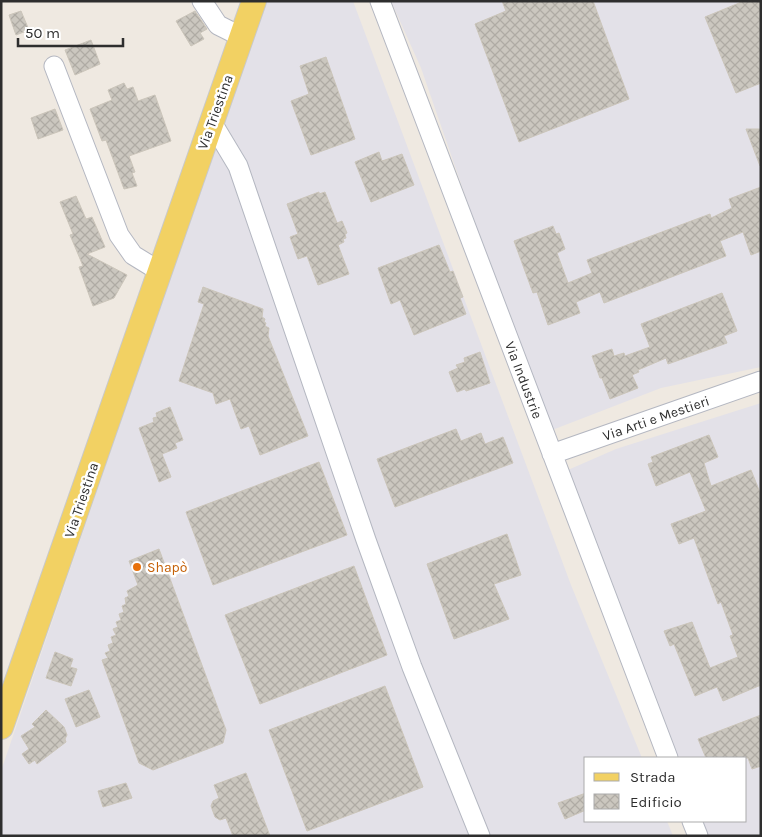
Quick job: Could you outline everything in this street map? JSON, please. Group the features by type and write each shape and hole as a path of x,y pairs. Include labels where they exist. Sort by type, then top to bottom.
{"main road":[{"name":"Via Triestina","path":"1,727 254,1"}],"street":[{"path":"202,1 218,25 242,37"},
{"name":"Via Industrie","path":"380,1 668,757"},
{"path":"54,66 119,235 134,255 159,271"},
{"path":"211,121 238,166 372,558 412,667 480,836"},
{"name":"Via Arti e Mestieri","path":"552,454 761,381"},
{"path":"692,822 698,836"}],"shaded area":[{"path":"265,1 353,1 571,585 642,757 584,757 584,822 667,822 673,836 1,836 1,771"},
{"path":"391,1 761,1 761,367 661,388 547,432 421,68"},
{"path":"761,403 761,836 701,836 695,822 747,822 747,757 671,757 561,473 616,449"}],"building":[{"path":"502,1 593,1 629,99 519,142 475,24 506,11"},
{"path":"744,1 761,1 761,83 736,93 705,17"},
{"path":"21,11 29,30 16,35 9,15"},
{"path":"195,11 207,29 200,33 204,39 191,46 176,21"},
{"path":"91,40 100,64 75,75 65,50"},
{"path":"326,57 355,139 311,155 291,101 309,94 300,66"},
{"path":"124,83 127,89 133,87 138,101 155,95 171,141 129,156 135,172 132,173 137,186 124,189 106,140 102,141 90,109 112,100 108,90"},
{"path":"55,109 63,130 38,139 31,118"},
{"path":"746,129 761,129 761,166 760,166"},
{"path":"379,152 382,161 402,154 414,185 371,202 355,162"},
{"path":"761,187 761,251 751,255 743,232 720,241 726,256 604,303 600,292 576,302 580,313 548,325 537,292 533,293 514,241 553,226 556,234 559,233 565,249 557,253 568,283 592,273 587,260 710,214 711,218 732,208 729,199"},
{"path":"319,192 319,194 325,192 337,223 342,221 347,233 345,234 346,238 343,239 344,242 338,245 349,274 318,285 307,256 298,259 290,237 298,234 287,204"},
{"path":"76,196 86,219 92,217 105,247 87,254 127,275 114,298 93,306 79,267 83,266 70,235 73,234 60,202"},
{"path":"439,245 450,272 453,271 463,297 460,298 466,314 414,335 400,300 391,304 378,268"},
{"path":"203,287 263,309 262,317 265,319 265,326 269,328 268,336 308,436 260,455 249,426 241,429 230,399 216,404 213,393 179,381 204,304 198,302"},
{"path":"722,293 737,331 724,336 727,343 668,364 666,358 638,370 639,372 632,375 638,388 610,399 592,356 612,349 614,356 624,353 625,356 650,347 641,324"},
{"path":"480,352 490,383 457,392 449,372 458,368 456,365 465,362 464,358"},
{"path":"170,407 183,440 175,443 177,448 162,454 171,477 159,482 139,428 154,422 153,418 157,417 156,413"},
{"path":"456,429 461,441 481,433 485,444 503,437 513,463 395,507 377,459"},
{"path":"709,435 718,457 704,463 711,486 751,470 761,495 761,685 723,701 717,687 695,696 674,644 670,646 664,631 692,622 710,668 738,657 730,636 733,635 721,602 718,604 694,538 679,544 671,524 706,511 690,472 656,486 648,464 653,462 651,457"},
{"path":"319,462 347,535 213,585 186,512"},
{"path":"507,534 521,575 494,584 509,619 454,639 427,564"},
{"path":"159,549 226,730 223,743 153,770 139,763 102,660 108,658 105,653 110,651 108,645 113,643 111,637 116,635 113,629 118,627 116,622 121,620 119,614 124,612 122,606 126,604 125,598 129,596 127,591 138,585 129,561"},
{"path":"354,566 387,655 260,704 225,615"},
{"path":"55,652 73,659 70,667 77,669 71,686 46,678"},
{"path":"385,686 423,787 307,831 269,730"},
{"path":"89,690 100,717 76,727 65,699"},
{"path":"46,710 64,727 67,735 66,742 37,764 35,760 29,764 22,754 29,749 21,736 35,727 32,724"},
{"path":"761,715 761,766 752,769 747,757 706,757 698,739"},
{"path":"246,773 270,836 233,836 226,818 220,820 215,817 211,806 213,801 219,798 214,785"},
{"path":"126,783 132,798 103,807 98,791"},
{"path":"584,794 584,811 565,819 558,803"}],"place":[{"name":"Shapò","path":"137,567"}]}
